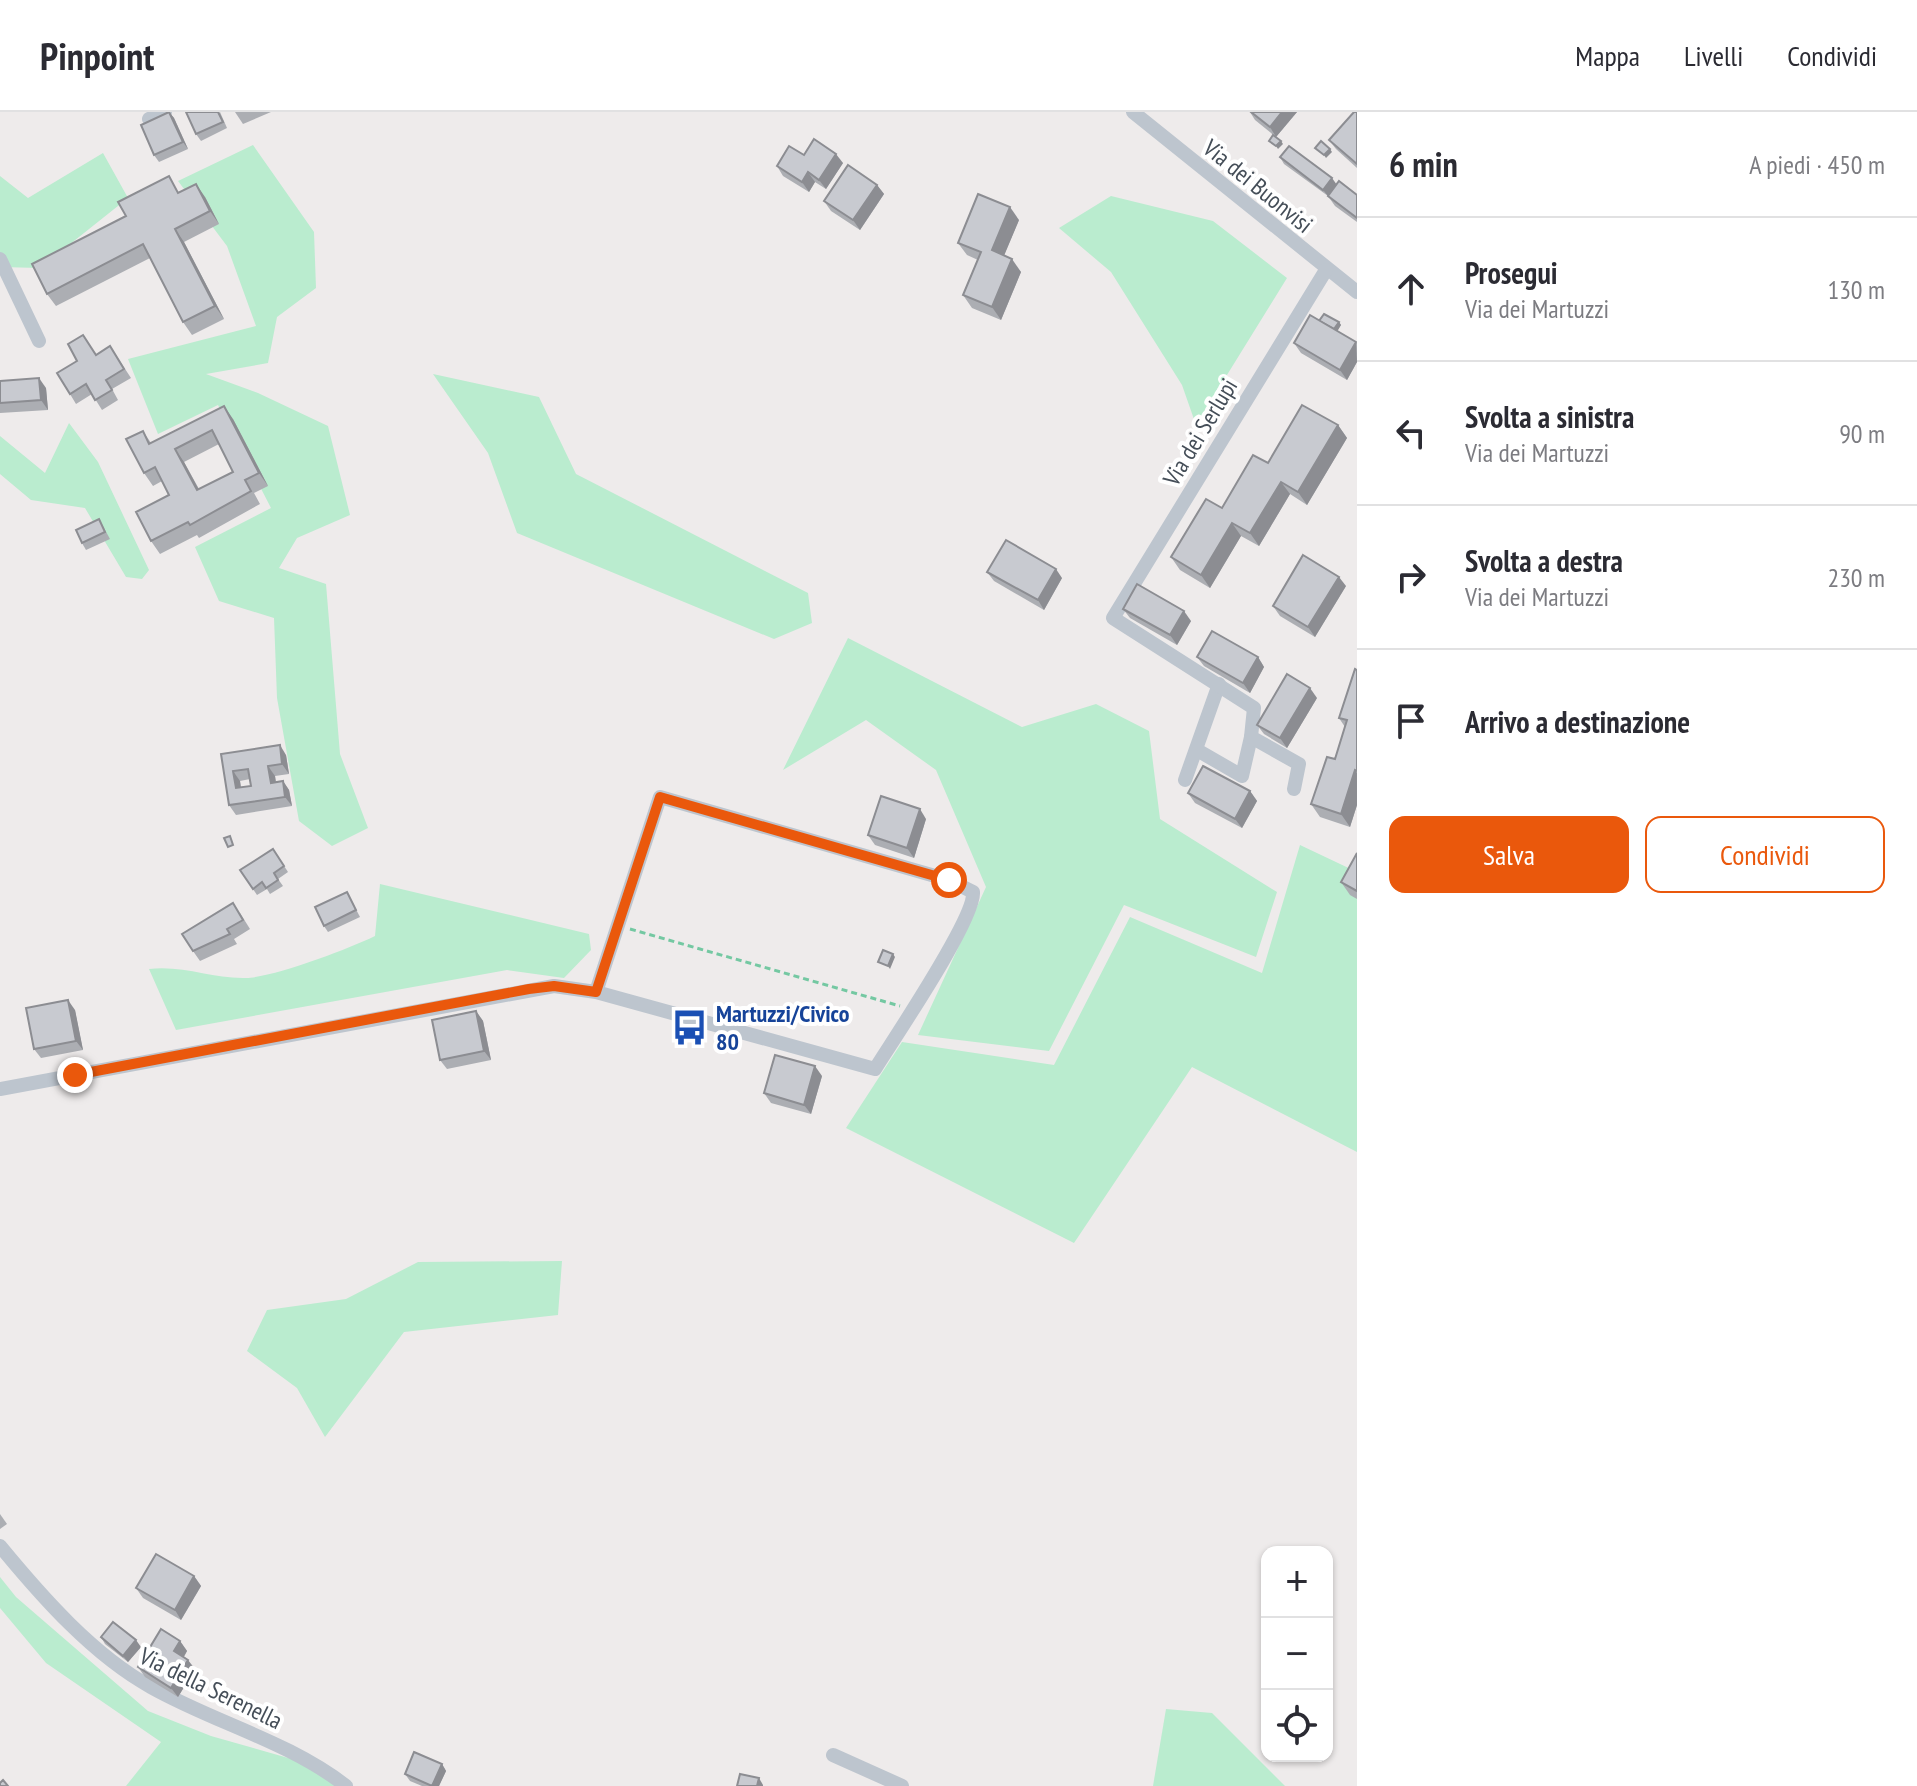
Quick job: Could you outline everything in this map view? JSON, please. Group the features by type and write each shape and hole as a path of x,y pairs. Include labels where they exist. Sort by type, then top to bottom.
{"street":[{"path":"149,119 165,112"},
{"name":"Via dei Buonvisi","path":"1133,112 1357,292"},
{"path":"0,259 39,341"},
{"name":"Via dei Serlupi","path":"1219,684 1113,618 1326,270"},
{"path":"1185,780 1219,684 1254,708 1242,776 1197,750"},
{"path":"1251,737 1299,764 1294,789"},
{"path":"0,1089 554,986 596,992 875,1069 972,905 970,889 949,880 660,797 596,992"},
{"name":"Via della Serenella","path":"0,1546 91,1643 136,1678 323,1768 346,1786"},
{"path":"833,1755 902,1786"}],"path":[{"path":"618,926 911,1009"}],"green space":[{"path":"253,145 314,232 316,288 277,317 268,363 206,374 258,393 328,426 350,515 297,538 279,568 326,584 340,754 368,828 332,846 299,821 277,698 274,618 219,601 195,547 271,508 218,405 158,434 128,359 256,326 227,246 178,181"},
{"path":"103,153 128,198 40,268 0,267 0,176 28,198"},
{"path":"1111,196 1213,221 1287,278 1196,425 1182,385 1111,272 1059,228"},
{"path":"433,374 539,397 576,474 808,593 812,623 774,639 517,533 488,453"},
{"path":"69,423 98,462 149,570 142,579 126,577 85,508 31,500 0,474 0,436 45,473"},
{"path":"848,638 1022,727 1096,704 1149,731 1160,819 1277,892 1256,957 1124,905 1049,1051 918,1035 986,887 936,770 866,720 783,770"},
{"path":"1300,845 1357,872 1357,1152 1192,1067 1074,1243 846,1128 902,1042 1054,1065 1130,917 1262,973"},
{"path":"380,884 589,934 591,950 564,978 507,970 176,1030 149,969 246,978 275,973 330,955 375,936"},
{"path":"562,1261 558,1315 404,1332 325,1437 297,1388 247,1351 267,1310 346,1299 418,1262"},
{"path":"0,1577 16,1597 148,1711 211,1736 334,1771 342,1786 126,1786 161,1742 46,1663 0,1608"},
{"path":"1166,1709 1212,1713 1285,1786 1153,1786"}],"building":[{"path":"169,112 183,142 154,155 141,125"},
{"path":"186,112 218,112 223,122 196,134"},
{"path":"1251,112 1282,112 1270,127"},
{"path":"1357,112 1357,164 1329,140"},
{"path":"1273,135 1281,141 1276,146 1269,141"},
{"path":"814,139 836,154 819,180 808,172 802,182 777,166 789,146 804,155"},
{"path":"1321,141 1330,149 1324,155 1315,148"},
{"path":"1289,146 1332,178 1323,190 1280,157"},
{"path":"848,165 877,185 853,220 824,201"},
{"path":"169,176 178,193 196,184 210,211 175,229 215,306 183,322 143,244 47,294 32,264 126,216 118,202"},
{"path":"1339,181 1357,195 1357,218 1328,196"},
{"path":"978,194 1010,207 992,250 1012,259 992,307 963,295 981,252 958,243"},
{"path":"1324,314 1339,322 1334,329 1319,321"},
{"path":"1310,315 1356,342 1340,370 1294,343"},
{"path":"83,335 96,355 110,346 124,369 106,380 112,390 95,400 86,384 70,394 57,373 77,361 68,344"},
{"path":"39,378 41,400 0,403 0,381"},
{"path":"1302,405 1338,425 1298,492 1281,482 1250,533 1232,523 1201,575 1171,557 1206,499 1222,508 1253,455 1268,463"},
{"path":"224,406 259,473 245,480 251,491 190,525 188,522 151,541 136,512 169,495 155,467 144,473 126,439 143,431 149,444","holes":["212,430 233,472 197,490 175,449"]},
{"path":"99,519 105,532 82,543 76,530"},
{"path":"1006,540 1056,569 1038,600 987,572"},
{"path":"1303,555 1339,577 1308,627 1273,606"},
{"path":"1137,584 1184,611 1170,635 1123,609"},
{"path":"1212,631 1258,657 1243,683 1197,657"},
{"path":"1355,669 1357,771 1341,814 1311,804 1327,757 1335,759 1347,720 1339,718"},
{"path":"1287,674 1310,688 1280,738 1257,725"},
{"path":"280,745 282,764 268,766 271,783 283,781 285,797 229,805 221,754","holes":["248,769 251,786 236,788 233,771"]},
{"path":"1203,766 1250,791 1235,819 1188,793"},
{"path":"881,796 920,809 907,848 868,835"},
{"path":"230,836 233,845 228,847 224,838"},
{"path":"273,849 284,866 274,873 278,880 266,888 262,882 253,889 240,870"},
{"path":"1357,853 1357,891 1341,882"},
{"path":"347,892 356,910 324,926 315,907"},
{"path":"233,903 243,920 227,929 230,934 193,951 182,934"},
{"path":"883,950 893,954 888,966 878,962"},
{"path":"68,1000 76,1041 34,1049 26,1008"},
{"path":"476,1011 484,1051 440,1060 432,1020"},
{"path":"775,1055 815,1066 804,1105 764,1093"},
{"path":"156,1554 194,1576 175,1610 136,1588"},
{"path":"113,1622 136,1640 123,1656 101,1637"},
{"path":"161,1629 180,1641 174,1651 188,1660 171,1688 138,1667"},
{"path":"414,1752 442,1764 432,1786 405,1774"},
{"path":"740,1774 759,1778 757,1786 737,1786"}],"place":[{"name":"Martuzzi/Civico 80","path":"690,1027"}],"route":[{"path":"75,1075 529,989 554,986 596,992 660,797 949,880"}]}
